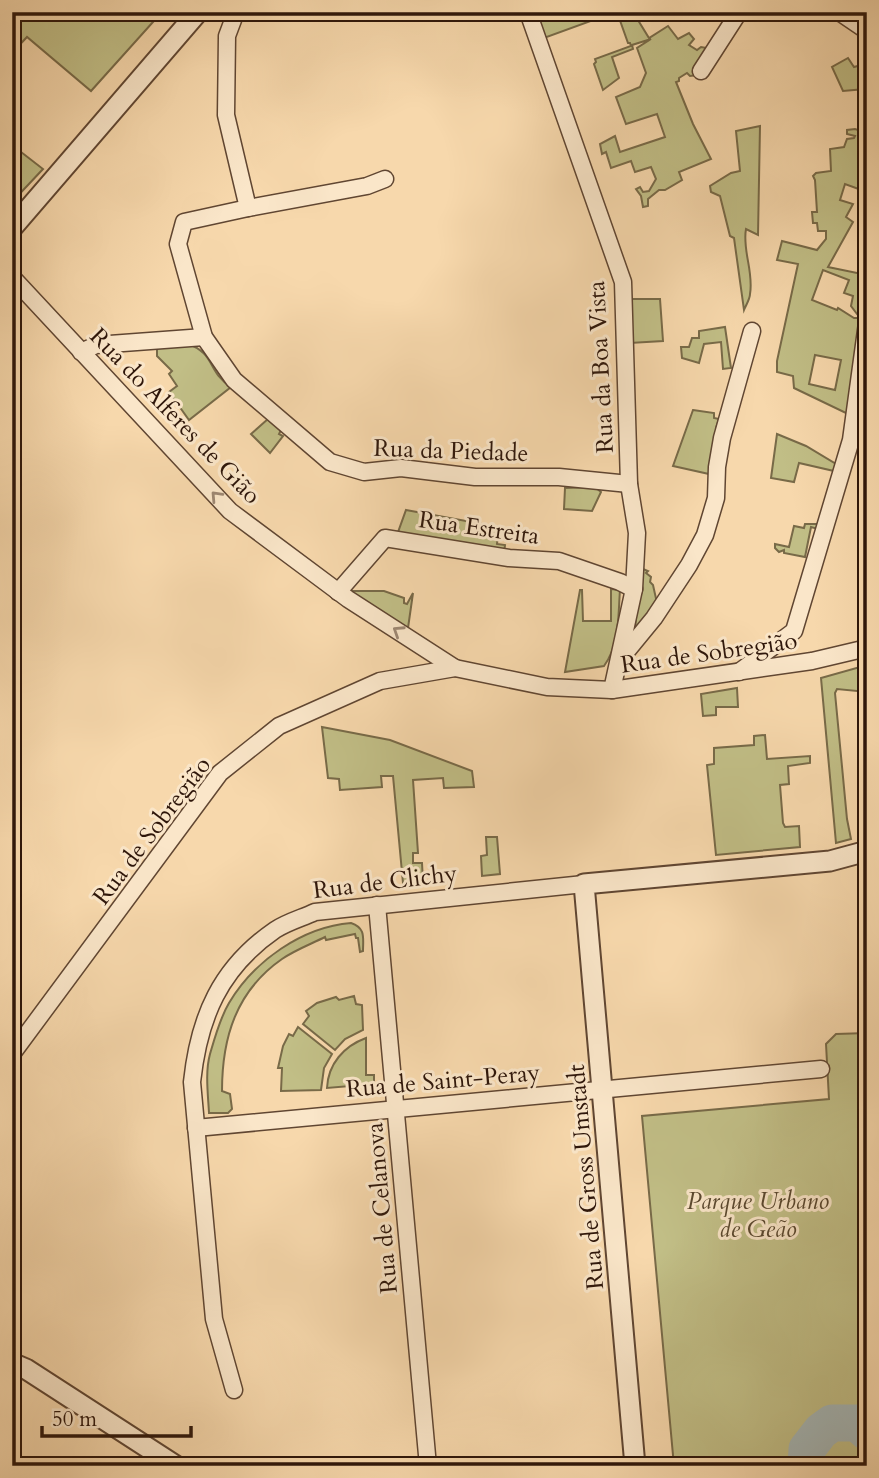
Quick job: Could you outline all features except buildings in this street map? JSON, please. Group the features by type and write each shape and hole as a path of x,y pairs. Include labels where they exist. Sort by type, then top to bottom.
{"street":[{"path":"12,228 198,12"},
{"path":"236,12 228,36 226,115 247,208 367,186 386,179"},
{"name":"Rua da Boa Vista","path":"528,12 623,282 629,484 637,533 634,589 612,690"},
{"path":"701,71 739,12"},
{"path":"839,12 867,31"},
{"name":"Rua da Piedade","path":"247,208 184,222 178,244 204,337 234,380 330,462 364,472 401,468 475,477 558,477 629,484"},
{"name":"Rua do Alferes de Gião","path":"12,277 230,511 338,592 455,668"},
{"path":"737,673 794,631 851,440 867,323"},
{"path":"619,660 654,618 705,535 716,498 716,467 722,438 752,331"},
{"path":"81,352 96,345 204,337"},
{"name":"Rua Estreita","path":"338,592 385,538 509,558 559,561 634,589"},
{"name":"Rua de Sobregião","path":"12,1054 220,773 279,726 380,681 455,668 547,687 612,690 812,661 867,648"},
{"name":"Rua de Clichy","path":"234,1390 214,1318 192,1082 203,1020 218,990 238,964 277,928 315,912 830,861 867,852"},
{"name":"Rua de Gross Umstadt","path":"584,884 635,1466"},
{"name":"Rua de Celanova","path":"377,905 428,1466"},
{"name":"Rua de Saint-Peray","path":"196,1128 821,1069"},
{"path":"12,1363 26,1369 176,1466"}],"green space":[{"path":"12,12 162,12 91,91 27,37 12,53"},
{"path":"536,12 596,12 599,18 544,38"},
{"path":"617,12 633,12 649,38 668,26 678,39 689,33 694,39 689,45 697,50 701,47 712,49 698,75 690,76 687,73 676,82 711,159 679,172 682,180 665,190 659,190 648,199 648,206 643,207 641,196 636,189 640,187 643,192 649,191 656,179 651,167 635,172 631,161 611,168 606,152 602,154 600,144 615,136 620,152 665,137 657,114 626,124 616,97 640,87 646,73 637,48 651,39 632,45 633,49 612,57 619,78 603,90 594,64 595,59 631,46"},
{"path":"848,58 854,67 861,65 865,89 843,91 832,67"},
{"path":"867,100 867,192 845,184 840,200 853,204 846,217 853,222 828,267 867,275 866,308 857,314 851,306 853,296 844,293 849,280 823,270 812,300 837,310 838,308 854,318 863,318 848,414 794,388 793,376 777,372 798,264 777,260 782,241 817,250 826,239 826,231 818,231 817,223 813,223 812,212 817,212 813,176 831,171 830,149 844,147 847,139 855,136 847,134 847,130 864,132","holes":["815,355 841,360 835,390 809,384"]},
{"path":"760,126 758,235 746,229 751,286 744,310 734,238 730,236 720,196 711,192 710,186 731,173 740,171 736,131"},
{"path":"12,145 43,169 12,202"},
{"path":"629,299 660,299 663,341 630,343"},
{"path":"725,327 731,368 723,369 721,342 704,344 699,363 682,358 681,347 689,347 692,338 699,338 699,331"},
{"path":"186,343 203,352 218,375 231,387 189,420 169,392 177,386 169,374 172,371 157,356 157,345"},
{"path":"693,410 714,413 714,418 719,419 709,474 673,466"},
{"path":"269,418 282,428 279,434 283,436 270,453 251,434"},
{"path":"777,434 806,446 836,464 834,471 799,463 794,482 771,478"},
{"path":"595,487 601,492 592,511 564,509 565,488"},
{"path":"406,510 499,527 497,544 505,545 504,553 397,535"},
{"path":"805,524 818,524 818,529 811,527 805,557 784,553 784,550 779,552 775,548 775,544 789,547 794,526 804,528"},
{"path":"643,569 648,571 646,573 651,577 657,603 635,632 638,572"},
{"path":"611,589 620,590 617,629 609,657 604,666 565,672 580,590 583,621 611,621"},
{"path":"353,591 384,591 404,598 404,603 407,604 413,593 408,628 353,594"},
{"path":"867,665 867,692 837,689 835,693 851,839 836,843 821,678"},
{"path":"737,688 738,707 716,707 716,715 703,716 701,694"},
{"path":"322,727 390,740 472,771 474,787 444,788 443,778 413,780 418,853 413,853 413,863 422,863 423,882 403,883 393,776 381,776 382,787 340,790 339,779 328,778"},
{"path":"765,735 767,759 810,756 810,763 788,766 789,784 780,785 783,823 785,827 799,826 800,847 716,855 707,765 714,764 714,748 754,745 754,736"},
{"path":"486,837 497,837 500,874 482,876 481,856 487,855"},
{"path":"351,923 361,931 363,951 360,952 355,934 326,940 325,937 282,959 253,986 235,1017 225,1053 222,1091 230,1094 232,1109 228,1113 209,1113 208,1061 223,1015 239,988 266,960 297,939 315,931"},
{"path":"354,996 356,1004 362,1005 363,1030 345,1039 335,1050 303,1024 309,1016 306,1011 317,1003 336,997 339,1000"},
{"path":"298,1027 332,1054 324,1068 321,1090 281,1091 282,1068 278,1068 283,1046 289,1034 293,1036"},
{"name":"Parque Urbano de Geão","path":"867,1033 867,1466 674,1466 642,1116 829,1099 826,1044 836,1034"},
{"path":"366,1038 366,1075 374,1075 374,1084 327,1088 330,1071 339,1057 358,1041"}],"waterway":[{"path":"806,1466 807,1449 821,1431 832,1423 857,1423 867,1432"}]}
